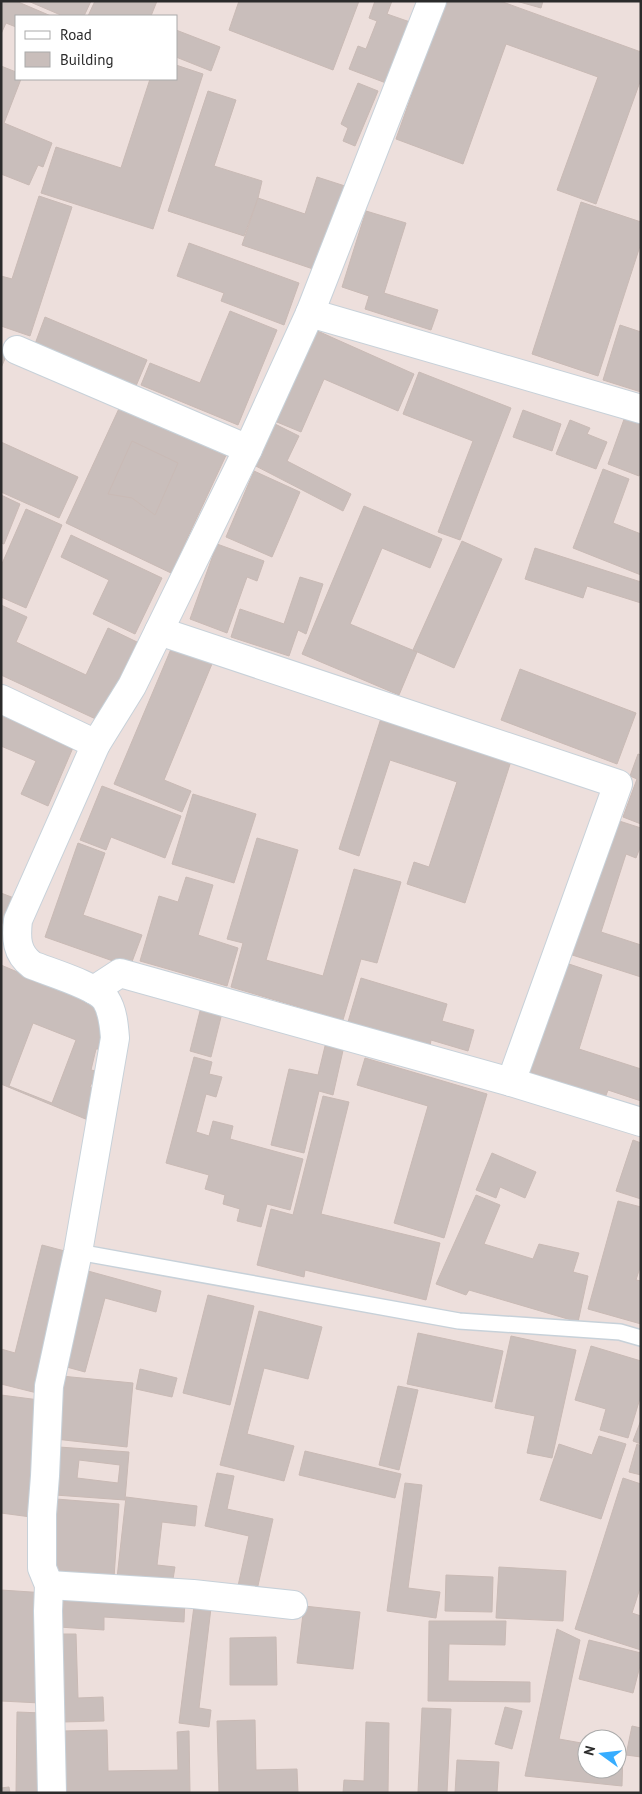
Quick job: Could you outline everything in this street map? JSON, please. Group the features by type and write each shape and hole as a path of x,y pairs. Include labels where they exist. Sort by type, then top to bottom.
{"street":[{"path":"52,1793 48,1611 50,1585 42,1568 42,1514 49,1386 78,1252 115,1038 111,1011 105,999 94,990 24,960 19,950 18,920 96,744 132,686 248,449 310,314 432,1"},
{"path":"310,314 641,409"},
{"path":"17,350 248,449"},
{"path":"159,631 618,784 511,1082"},
{"path":"1,699 96,744"},
{"path":"94,990 120,973 511,1082 641,1122"},
{"path":"50,1585 193,1594 293,1605"}],"lane":[{"path":"78,1252 459,1321 620,1332 641,1338"}],"building":[{"path":"1,1 16,1 49,15 15,15 15,27 6,23 1,34"},
{"path":"28,1 91,1 84,15 61,15"},
{"path":"95,1 157,1 151,15 88,15"},
{"path":"239,1 359,1 333,70 229,30"},
{"path":"375,1 392,1 387,14 410,22 386,83 349,69 358,46 366,49 377,21 369,18"},
{"path":"445,1 500,1 641,52 641,79 596,204 557,190 598,77 506,44 463,164 396,139"},
{"path":"516,1 543,1 541,8"},
{"path":"178,31 220,47 211,71 178,58"},
{"path":"1,66 15,72 15,80 21,80 4,123 52,143 43,167 38,165 29,185 1,174"},
{"path":"178,66 203,74 153,229 41,193 56,147 121,168 150,80 178,80"},
{"path":"358,83 378,91 355,146 343,141 348,128 341,124"},
{"path":"208,91 236,100 214,166 262,181 244,236 168,211"},
{"path":"317,177 345,186 316,270 242,245 258,198 305,214"},
{"path":"39,196 72,207 30,336 1,326 1,276 12,279"},
{"path":"581,202 641,222 641,243 598,376 532,354"},
{"path":"366,211 406,223 384,293 438,310 431,330 365,309 369,296 342,287"},
{"path":"189,243 299,283 284,325 221,301 224,293 177,276"},
{"path":"230,311 277,330 238,425 141,385 150,363 200,383"},
{"path":"45,317 147,360 136,386 35,344"},
{"path":"620,325 641,332 641,392 603,380"},
{"path":"313,329 414,374 398,411 324,379 301,432 272,420"},
{"path":"1,351 7,354 1,368"},
{"path":"419,372 511,408 460,540 438,532 473,441 403,414"},
{"path":"122,402 228,451 171,573 66,523"},
{"path":"523,410 561,424 552,451 513,437"},
{"path":"627,411 641,416 641,471 639,476 608,464"},
{"path":"570,420 590,428 587,434 607,442 596,469 556,454"},
{"path":"269,421 299,436 287,461 351,494 343,511 248,462"},
{"path":"132,441 178,463 155,515 132,498 108,494"},
{"path":"1,442 78,477 59,518 1,492"},
{"path":"603,469 629,479 613,523 641,534 641,575 573,548"},
{"path":"254,471 300,492 272,557 226,537"},
{"path":"1,495 20,504 4,544 1,543"},
{"path":"364,506 442,539 430,568 382,548 350,624 417,652 399,695 302,654"},
{"path":"26,509 62,525 26,608 1,597 1,566"},
{"path":"71,535 162,578 135,634 93,614 109,580 61,557"},
{"path":"462,541 502,559 454,668 413,650"},
{"path":"217,544 264,561 257,581 247,577 227,633 190,619"},
{"path":"535,548 641,582 641,603 587,586 583,598 525,579"},
{"path":"300,577 323,584 306,634 298,630 289,656 231,637 240,609 284,624"},
{"path":"1,605 27,617 16,642 86,675 108,628 137,642 100,721 1,675"},
{"path":"174,642 214,659 164,780 191,791 182,812 114,784"},
{"path":"520,669 636,713 617,764 501,720"},
{"path":"1,711 75,743 48,806 21,794 36,761 1,746"},
{"path":"383,712 513,755 465,903 407,884 414,862 429,867 457,782 390,760 359,856 339,849"},
{"path":"638,754 641,755 641,824 623,817 637,779 630,776"},
{"path":"102,786 181,816 165,858 111,837 106,850 80,840"},
{"path":"193,794 256,814 234,883 172,864"},
{"path":"610,818 641,828 641,845 636,858 626,854 601,932 641,945 641,977 566,953"},
{"path":"257,838 298,850 266,960 323,976 354,869 401,882 377,963 361,959 343,1020 231,987 243,943 227,939"},
{"path":"78,843 105,853 83,915 142,935 130,967 45,937"},
{"path":"186,877 213,885 198,935 238,948 227,986 140,961 159,896 178,902"},
{"path":"1,893 14,898 1,926"},
{"path":"563,962 602,975 579,1049 641,1069 641,1101 608,1090 605,1098 527,1073"},
{"path":"1,965 50,986 83,989 79,999 101,1008 103,1049 96,1049 91,1070 100,1072 98,1084 91,1084 90,1087 95,1090 88,1120 1,1084","holes":["33,1023 76,1040 52,1103 9,1086"]},
{"path":"361,978 447,1004 442,1021 474,1030 468,1051 431,1040 430,1046 348,1022"},
{"path":"202,1003 223,1009 211,1057 190,1051"},
{"path":"326,1042 344,1046 333,1095 319,1091 304,1153 271,1145 289,1069 318,1075"},
{"path":"194,1057 212,1062 209,1074 222,1077 216,1097 206,1094 196,1132 209,1136 213,1121 233,1126 230,1139 303,1159 290,1210 267,1204 261,1227 237,1221 240,1209 223,1204 225,1195 205,1189 209,1175 166,1163"},
{"path":"365,1058 487,1094 444,1238 394,1223 428,1106 357,1085"},
{"path":"323,1096 349,1102 321,1214 440,1243 426,1300 305,1270 304,1277 257,1265 271,1209 293,1215"},
{"path":"633,1140 641,1143 641,1199 616,1191"},
{"path":"492,1153 536,1172 525,1198 500,1187 496,1198 476,1190"},
{"path":"476,1195 500,1205 484,1244 533,1259 539,1244 579,1253 573,1272 588,1276 578,1322 469,1290 466,1295 436,1284"},
{"path":"618,1201 641,1207 641,1264 636,1280 641,1281 641,1324 588,1309"},
{"path":"42,1245 76,1254 41,1394 1,1384 1,1349 15,1353"},
{"path":"88,1271 161,1291 156,1312 105,1298 85,1372 63,1366"},
{"path":"208,1295 254,1306 230,1405 183,1393"},
{"path":"259,1311 322,1327 308,1379 264,1368 247,1434 294,1446 284,1481 220,1465"},
{"path":"418,1333 503,1351 492,1402 407,1384"},
{"path":"511,1336 576,1350 552,1458 527,1453 535,1416 495,1408"},
{"path":"591,1346 641,1361 641,1395 628,1438 600,1430 606,1409 575,1400"},
{"path":"140,1369 177,1378 172,1397 136,1389"},
{"path":"61,1376 133,1383 127,1447 55,1439"},
{"path":"398,1386 418,1390 399,1470 379,1465"},
{"path":"1,1395 47,1401 31,1517 1,1513"},
{"path":"641,1420 641,1444 633,1441"},
{"path":"599,1436 626,1444 601,1519 540,1500 559,1444 592,1455"},
{"path":"637,1444 641,1446 641,1475 629,1472"},
{"path":"59,1447 129,1452 125,1500 55,1495","holes":["79,1460 120,1465 118,1483 77,1478"]},
{"path":"305,1451 401,1474 395,1498 299,1475"},
{"path":"217,1473 234,1476 227,1509 273,1519 257,1590 238,1586 249,1536 205,1526"},
{"path":"623,1478 641,1484 641,1585 632,1613 641,1616 641,1650 575,1629"},
{"path":"405,1483 422,1485 408,1588 440,1592 436,1618 387,1611"},
{"path":"126,1497 197,1506 195,1526 162,1522 157,1565 175,1567 172,1585 117,1578"},
{"path":"56,1499 119,1504 114,1578 50,1573"},
{"path":"499,1567 566,1571 563,1621 496,1618"},
{"path":"446,1575 493,1577 492,1612 445,1611"},
{"path":"1,1590 46,1593 40,1703 1,1701"},
{"path":"61,1591 185,1599 184,1622 104,1617 104,1630 59,1627"},
{"path":"194,1606 211,1608 199,1708 211,1710 209,1727 179,1723"},
{"path":"304,1606 360,1612 353,1669 297,1663"},
{"path":"429,1621 506,1621 505,1645 449,1644 448,1681 530,1682 530,1702 428,1701"},
{"path":"557,1629 580,1640 559,1739 577,1742 577,1779 622,1779 622,1786 525,1776"},
{"path":"60,1634 76,1634 78,1698 103,1697 104,1721 62,1722"},
{"path":"276,1637 277,1685 230,1685 230,1638"},
{"path":"589,1640 641,1653 641,1662 633,1693 579,1679"},
{"path":"505,1707 522,1711 512,1749 495,1744"},
{"path":"422,1708 451,1709 447,1793 418,1792"},
{"path":"17,1712 42,1713 42,1793 16,1793"},
{"path":"255,1720 256,1770 297,1769 298,1793 219,1793 217,1721"},
{"path":"366,1722 389,1723 388,1793 343,1793 344,1780 364,1781"},
{"path":"632,1726 641,1728 641,1757 627,1755"},
{"path":"107,1730 108,1771 178,1770 177,1732 189,1731 190,1793 63,1793 62,1731"},
{"path":"457,1760 499,1762 497,1793 455,1793"},
{"path":"9,1787 10,1793 1,1793 1,1788"}]}
